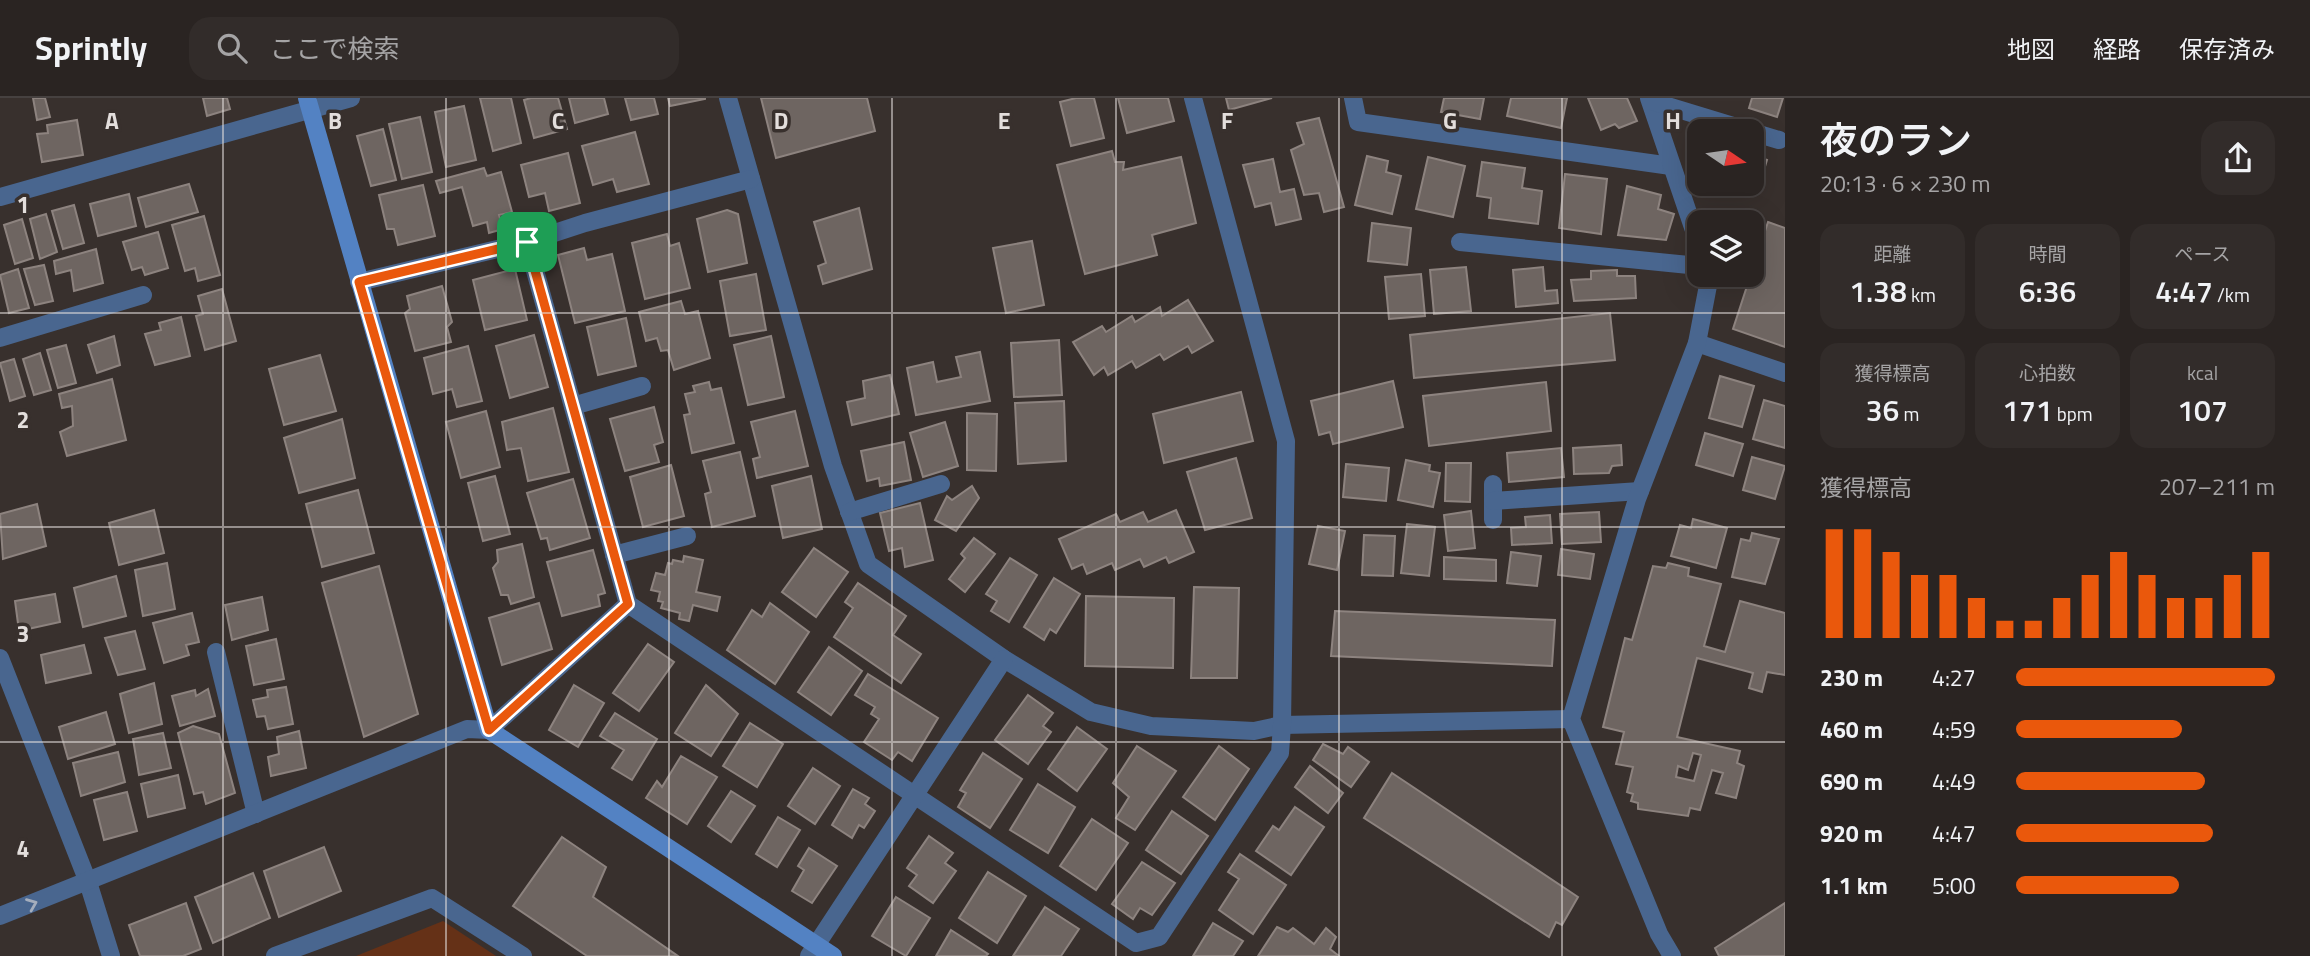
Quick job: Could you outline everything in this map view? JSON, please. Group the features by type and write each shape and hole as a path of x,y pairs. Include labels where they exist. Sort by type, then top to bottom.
{"street":[{"path":"0,197 308,103 351,98"},
{"path":"728,98 833,466 868,564 1004,659 1091,712 1151,726 1254,731 1282,724 1571,719"},
{"path":"527,242 628,604 1136,943 1159,937 1280,753 1282,724 1286,441 1193,98"},
{"path":"1353,98 1358,122 1671,166"},
{"path":"1650,99 1687,211"},
{"path":"1650,99 1711,119"},
{"path":"308,103 489,730"},
{"path":"1764,136 1779,140"},
{"path":"359,282 527,242 585,223 751,179"},
{"path":"1460,242 1687,264"},
{"path":"1672,956 1660,934 1571,719 1640,491 1697,343 1708,287"},
{"path":"0,338 143,295"},
{"path":"1697,343 1785,373"},
{"path":"573,406 642,386"},
{"path":"849,512 940,484"},
{"path":"1493,502 1640,491"},
{"path":"614,555 687,536"},
{"path":"489,730 628,604"},
{"path":"216,652 256,814"},
{"path":"0,658 88,882 111,956"},
{"path":"812,950 915,798 1004,659"},
{"path":"0,916 467,729 489,730 812,950 833,956"},
{"path":"275,956 432,898 523,956"}],"shaded area":[{"path":"443,921 496,956 356,956"}],"building":[{"path":"33,98 45,98 50,117 37,120"},
{"path":"203,98 227,98 230,109 207,116"},
{"path":"480,98 511,98 521,143 493,151"},
{"path":"558,98 567,129 534,138 524,100"},
{"path":"569,98 604,98 608,114 575,123"},
{"path":"625,98 654,98 658,114 631,120"},
{"path":"668,98 705,98 705,99 670,106"},
{"path":"761,98 867,98 875,131 776,158"},
{"path":"1076,98 1094,98 1104,138 1071,146 1060,102"},
{"path":"1118,98 1168,98 1174,121 1127,133"},
{"path":"1226,98 1272,98 1229,110"},
{"path":"1444,98 1484,98 1480,119 1441,112"},
{"path":"1511,98 1567,98 1561,128 1507,116"},
{"path":"1588,98 1627,98 1637,121 1619,128 1615,124 1601,130"},
{"path":"1752,98 1783,98 1777,117 1749,108"},
{"path":"464,106 476,160 446,167 435,112"},
{"path":"420,117 432,172 402,179 389,124"},
{"path":"1319,118 1344,207 1324,212 1319,193 1304,195 1291,150 1304,144 1297,123"},
{"path":"77,120 83,155 42,162 37,134 48,133 47,125"},
{"path":"383,129 396,180 371,186 357,136"},
{"path":"635,132 649,184 617,192 613,179 593,185 582,146"},
{"path":"1112,151 1115,162 1124,162 1123,170 1181,157 1196,223 1152,235 1157,255 1085,274 1057,165"},
{"path":"568,153 580,203 549,211 545,193 529,197 521,165"},
{"path":"1367,156 1388,161 1386,172 1401,176 1392,214 1355,205"},
{"path":"1428,157 1465,166 1453,217 1416,209"},
{"path":"1273,159 1280,192 1294,189 1301,219 1276,225 1271,203 1255,207 1243,165"},
{"path":"1482,162 1525,168 1522,188 1542,191 1538,224 1489,218 1491,198 1477,196"},
{"path":"484,168 487,176 501,172 512,212 499,215 503,229 489,233 487,222 473,226 462,187 440,193 436,181"},
{"path":"1565,174 1607,179 1601,234 1559,228"},
{"path":"189,184 198,212 146,227 138,198"},
{"path":"423,185 435,236 398,245 394,229 387,229 379,195"},
{"path":"1627,186 1661,195 1658,209 1674,214 1666,240 1618,235"},
{"path":"129,194 136,226 98,236 90,204"},
{"path":"74,205 84,243 63,249 52,211"},
{"path":"859,208 872,269 823,284 818,266 826,263 814,222"},
{"path":"727,210 738,214 747,263 708,272 697,219"},
{"path":"46,214 57,252 40,259 30,219"},
{"path":"204,216 220,275 198,281 195,268 185,271 172,225"},
{"path":"22,219 33,258 15,264 4,225"},
{"path":"1768,222 1785,228 1785,347 1733,329 1747,287 1764,287 1764,234"},
{"path":"1372,223 1411,228 1407,265 1368,261"},
{"path":"158,232 168,268 145,275 142,267 132,270 123,242"},
{"path":"667,234 670,246 679,243 690,288 645,299 632,243"},
{"path":"1032,241 1044,305 1006,313 993,248"},
{"path":"584,248 587,260 612,254 625,311 575,323 558,255"},
{"path":"96,249 103,283 74,291 71,270 56,274 54,261"},
{"path":"44,265 53,301 35,305 24,269"},
{"path":"1466,267 1471,311 1434,314 1430,270"},
{"path":"1543,267 1545,291 1557,290 1558,303 1516,307 1513,270"},
{"path":"18,269 29,308 9,313 0,275"},
{"path":"515,269 527,320 485,330 473,280"},
{"path":"1617,270 1617,276 1635,276 1636,298 1574,301 1571,280 1591,279 1591,271"},
{"path":"756,274 766,330 730,336 720,281"},
{"path":"1421,274 1425,316 1389,319 1385,277"},
{"path":"442,286 452,322 447,327 451,342 415,351 405,313 410,309 407,296"},
{"path":"222,289 236,341 205,350 196,316 203,314 198,296"},
{"path":"1188,300 1213,341 1192,353 1188,346 1164,360 1160,354 1136,368 1132,361 1108,375 1104,367 1094,375 1073,342 1102,326 1106,332 1132,316 1135,322 1160,307 1162,316"},
{"path":"681,301 685,314 698,311 710,358 674,370 668,350 661,351 657,338 646,341 639,312"},
{"path":"1610,313 1615,360 1414,378 1410,335"},
{"path":"181,317 190,356 155,365 145,334 161,330 159,323"},
{"path":"626,318 636,366 598,375 587,327"},
{"path":"534,335 548,387 510,398 496,346"},
{"path":"114,336 120,365 97,373 88,345"},
{"path":"771,336 784,397 748,405 734,345"},
{"path":"1059,340 1062,395 1014,397 1011,343"},
{"path":"66,345 76,383 58,388 47,350"},
{"path":"468,346 482,401 457,407 452,389 433,394 424,358"},
{"path":"980,352 990,401 916,415 907,368 933,362 937,382 961,377 956,357"},
{"path":"40,353 51,390 34,395 23,359"},
{"path":"320,355 336,411 284,425 269,369"},
{"path":"14,359 25,396 10,401 0,363"},
{"path":"890,375 899,414 852,425 847,402 865,398 863,381"},
{"path":"1720,376 1754,386 1742,427 1709,418"},
{"path":"112,379 126,440 67,456 60,432 73,426 72,406 62,408 59,394"},
{"path":"1393,381 1403,427 1333,444 1330,432 1319,435 1311,401"},
{"path":"709,382 711,390 721,388 734,443 692,453 684,415 690,414 685,394 695,392 693,386"},
{"path":"1546,382 1551,431 1429,446 1423,396"},
{"path":"1241,392 1253,441 1164,463 1153,414"},
{"path":"1764,400 1785,406 1785,448 1753,439"},
{"path":"1064,401 1066,461 1018,464 1015,403"},
{"path":"654,407 663,442 654,445 659,462 625,471 610,419"},
{"path":"553,408 569,472 528,481 521,448 507,450 502,422"},
{"path":"486,411 500,467 461,478 446,422"},
{"path":"795,411 808,466 757,478 753,459 760,457 751,422"},
{"path":"967,413 997,414 996,471 967,470"},
{"path":"342,419 355,478 299,493 284,438"},
{"path":"945,422 958,466 923,477 910,433"},
{"path":"1705,433 1743,444 1733,476 1696,465"},
{"path":"904,442 911,480 880,486 879,478 867,481 861,451"},
{"path":"1621,445 1622,465 1612,466 1609,473 1574,474 1573,448"},
{"path":"1561,448 1564,477 1509,482 1507,453"},
{"path":"740,452 755,516 712,527 705,494 711,492 703,461"},
{"path":"1752,457 1785,466 1775,499 1743,490"},
{"path":"1236,458 1252,518 1205,530 1187,472"},
{"path":"1406,460 1430,465 1429,471 1440,473 1433,507 1398,500"},
{"path":"1446,463 1471,463 1470,502 1445,501"},
{"path":"1346,464 1389,468 1386,501 1343,497"},
{"path":"671,465 684,516 643,527 630,477"},
{"path":"495,476 510,534 483,541 468,483"},
{"path":"811,476 822,529 783,538 772,486"},
{"path":"573,479 590,538 550,550 547,538 541,539 527,493"},
{"path":"972,486 979,498 956,531 935,520 947,496 952,500"},
{"path":"358,490 374,553 322,567 306,504"},
{"path":"920,503 933,560 905,567 902,548 889,551 880,513"},
{"path":"37,504 46,546 3,559 0,514"},
{"path":"154,510 164,553 119,565 109,523"},
{"path":"1176,510 1194,552 1169,563 1166,557 1144,567 1140,559 1115,570 1112,563 1087,574 1083,564 1072,569 1059,539 1116,514 1120,522 1143,512 1148,522"},
{"path":"1471,511 1475,548 1448,551 1444,515"},
{"path":"1599,512 1601,542 1562,544 1560,514"},
{"path":"1550,515 1552,543 1512,545 1511,528 1526,527 1525,517"},
{"path":"1693,519 1727,528 1716,568 1671,556 1680,525 1691,528"},
{"path":"1407,524 1435,527 1429,576 1401,573"},
{"path":"1318,526 1345,531 1337,570 1309,564"},
{"path":"1752,533 1779,539 1765,584 1732,577 1741,539 1750,541"},
{"path":"1364,535 1395,536 1393,576 1362,575"},
{"path":"974,538 995,554 965,592 949,579 965,558 961,554"},
{"path":"522,544 534,597 511,604 508,595 501,595 493,568 498,562 497,550"},
{"path":"814,548 848,572 816,617 782,592"},
{"path":"1561,549 1594,554 1590,579 1558,575"},
{"path":"593,550 605,593 598,595 600,606 562,616 547,562"},
{"path":"1511,552 1541,556 1537,586 1507,583"},
{"path":"684,556 703,560 696,592 720,597 717,611 693,605 689,621 679,619 680,613 661,608 663,602 658,601 660,592 651,590 656,573 665,575 668,563 672,564 673,560 683,562"},
{"path":"1444,557 1496,560 1496,581 1444,579"},
{"path":"1010,558 1037,575 1009,622 991,611 997,601 986,594"},
{"path":"167,563 175,609 143,616 135,570"},
{"path":"1668,563 1689,568 1688,576 1721,584 1704,646 1725,652 1740,601 1785,613 1785,675 1767,672 1762,692 1749,688 1753,673 1697,658 1677,737 1740,751 1737,763 1744,766 1736,798 1716,793 1723,773 1712,770 1700,810 1690,808 1688,816 1638,809 1638,803 1631,801 1633,794 1627,792 1633,767 1616,764 1624,732 1603,727 1625,638 1632,640 1653,566 1666,568","holes":["1693,753 1701,755 1694,781 1676,777 1678,766 1688,770"]},
{"path":"379,566 418,714 364,737 322,583"},
{"path":"116,576 126,616 83,627 74,588"},
{"path":"1054,578 1080,594 1056,633 1050,629 1044,640 1024,627"},
{"path":"858,583 906,616 893,635 921,654 901,683 834,637 853,608 845,602"},
{"path":"1194,587 1239,588 1237,678 1191,678"},
{"path":"55,594 60,622 19,631 15,601"},
{"path":"1086,596 1174,598 1173,668 1085,666"},
{"path":"262,597 268,630 232,640 225,605"},
{"path":"539,603 552,649 502,665 489,618"},
{"path":"770,603 809,632 775,684 727,650 752,610 762,617"},
{"path":"1335,611 1555,620 1552,666 1331,656"},
{"path":"192,613 199,642 186,645 189,655 164,663 153,623"},
{"path":"135,631 145,669 118,675 105,638"},
{"path":"276,639 284,679 254,685 246,646"},
{"path":"648,644 674,662 639,711 613,693"},
{"path":"84,645 91,673 46,683 41,655"},
{"path":"829,647 862,671 831,715 798,692"},
{"path":"868,674 938,718 912,761 898,752 892,760 864,742 879,719 871,714 875,707 855,695"},
{"path":"154,683 162,724 129,733 120,694"},
{"path":"574,685 604,703 578,747 549,730"},
{"path":"706,685 738,714 711,756 675,733"},
{"path":"286,687 293,724 268,729 265,716 257,717 253,700 268,697 267,690"},
{"path":"208,689 215,716 180,726 172,696 195,690 196,696"},
{"path":"1028,695 1053,713 1043,726 1051,732 1028,764 995,740"},
{"path":"106,712 115,744 68,759 59,727"},
{"path":"615,713 657,739 632,780 612,768 624,750 600,736"},
{"path":"750,723 783,744 757,787 723,766"},
{"path":"193,726 219,734 235,793 206,804 203,792 194,794 178,733"},
{"path":"1077,727 1107,749 1077,791 1048,769"},
{"path":"299,731 306,768 271,776 268,757 279,754 277,737"},
{"path":"163,733 171,768 139,775 133,739"},
{"path":"1323,744 1343,754 1348,747 1369,762 1351,787 1313,760"},
{"path":"1137,746 1176,771 1135,830 1116,818 1129,797 1113,783"},
{"path":"1219,746 1249,769 1215,820 1183,797"},
{"path":"118,752 125,782 81,796 73,763"},
{"path":"983,753 1022,779 990,828 958,807 966,793 960,790"},
{"path":"681,756 717,777 687,824 646,798 657,781 662,787"},
{"path":"1310,766 1343,793 1328,813 1295,787"},
{"path":"813,768 840,786 815,824 788,806"},
{"path":"1392,773 1578,897 1562,925 1556,922 1549,937 1364,818"},
{"path":"178,775 185,808 148,817 141,784"},
{"path":"1038,784 1075,807 1048,853 1010,830"},
{"path":"853,789 869,798 865,804 875,811 864,828 859,825 852,838 832,825"},
{"path":"731,791 755,806 731,842 708,826"},
{"path":"127,792 137,831 104,840 94,800"},
{"path":"1295,807 1324,827 1291,875 1256,851 1273,826 1279,830"},
{"path":"1172,811 1208,836 1181,874 1146,850"},
{"path":"778,817 800,830 777,867 756,854"},
{"path":"1092,819 1128,843 1096,890 1060,866"},
{"path":"929,836 953,853 945,863 956,871 933,903 909,886 917,875 907,868"},
{"path":"562,837 606,867 593,897 678,956 587,956 513,906"},
{"path":"324,847 341,891 279,917 264,871"},
{"path":"809,848 837,866 812,903 792,891 804,870 798,866"},
{"path":"1240,854 1286,885 1253,934 1219,910 1239,879 1228,872"},
{"path":"1142,862 1175,883 1152,915 1140,908 1133,919 1112,904"},
{"path":"988,872 1026,896 997,943 959,918"},
{"path":"253,873 270,918 213,943 195,897"},
{"path":"896,897 930,918 906,956 872,936"},
{"path":"186,903 201,949 183,956 140,956 129,925"},
{"path":"1785,903 1785,956 1719,956 1715,948"},
{"path":"1045,907 1079,929 1061,956 1013,956"},
{"path":"1213,923 1243,941 1233,956 1193,956"},
{"path":"1277,927 1288,932 1293,928 1314,944 1326,928 1336,937 1330,949 1339,956 1258,956"},
{"path":"951,930 988,954 936,956"}],"route":[{"path":"527,242 628,604 489,730 359,282 527,242"}]}
